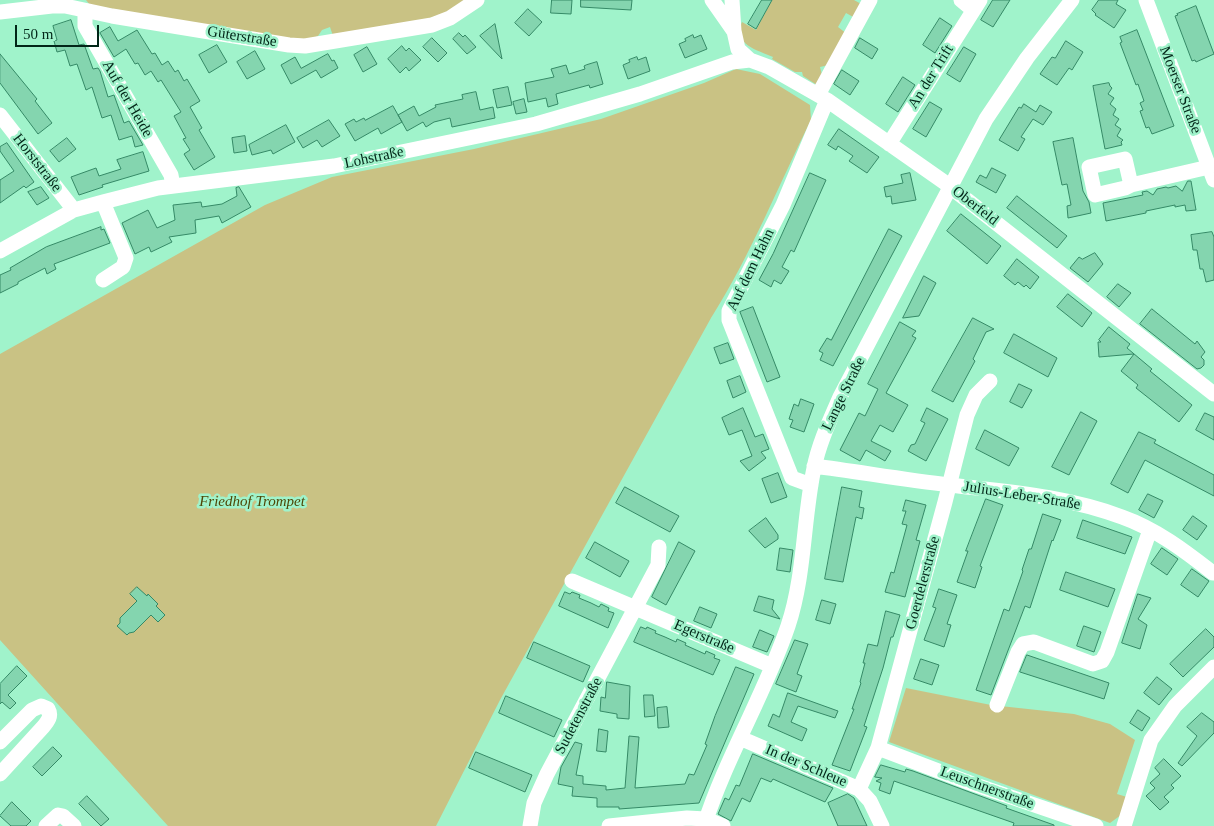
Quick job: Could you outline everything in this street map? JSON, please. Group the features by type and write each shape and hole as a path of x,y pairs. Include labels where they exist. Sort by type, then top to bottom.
{"street":[{"name":"Güterstraße","path":"0,12 64,6 305,46 432,25 450,18 477,0"},
{"path":"712,0 734,31"},
{"path":"732,0 734,31 738,49 750,60"},
{"name":"Auf dem Hahn","path":"811,485 792,478 730,320 729,311 783,205 823,98 870,0"},
{"name":"Lange Straße","path":"705,823 788,625 795,598 814,466 824,435 840,397 986,120 1027,58 1072,0"},
{"name":"Moerser Straße","path":"1146,0 1211,173"},
{"name":"An der Trift","path":"889,144 971,3"},
{"name":"Auf der Heide","path":"85,11 85,26 171,174 173,186"},
{"name":"Oberfeld","path":"750,60 769,67 823,98 950,187 1214,394"},
{"name":"Lohstraße","path":"0,251 74,210 103,202 158,188 334,166 536,124 640,94 732,62 750,60"},
{"name":"Horststraße","path":"0,115 6,133 74,210"},
{"path":"1131,185 1211,173"},
{"path":"103,202 126,258 123,267 103,280"},
{"name":"Goerdelerstraße","path":"859,789 878,748 967,415 976,395 990,381"},
{"name":"Julius-Leber-Straße","path":"814,466 949,485 1040,495 1078,503 1123,517 1150,530 1173,543 1213,572"},
{"path":"997,705 1023,644 1034,642 1093,664 1102,661 1107,652 1150,530"},
{"path":"636,608 658,565 659,546"},
{"name":"Egerstraße","path":"572,581 772,666"},
{"name":"Sudetenstraße","path":"530,826 534,803 548,774 636,608"},
{"path":"1124,826 1152,740 1175,706 1214,667"},
{"path":"0,742 32,710 42,706 48,709 49,719 0,774"},
{"name":"In der Schleue","path":"740,738 859,789 870,801 882,826"},
{"name":"Leuschnerstraße","path":"878,748 970,783 1096,826"},
{"path":"46,826 58,815 63,816 74,826"},
{"path":"609,826 686,818 723,826"}],"green space":[{"path":"86,0 468,0 443,14 410,24 333,36 330,27 322,30 318,36 303,42 90,5"},
{"path":"772,0 854,0 863,5 855,18 846,13 838,27 847,34 833,64 820,67 824,83 820,87 803,76 802,72 795,72 772,59 773,57 748,46 743,41 740,30 742,22 756,30"},
{"name":"Friedhof Trompet","path":"736,69 760,74 810,105 811,120 739,270 500,700 436,826 168,826 0,640 0,354 265,205 332,177 474,149 601,119 704,83"},
{"path":"906,688 991,705 1074,714 1110,724 1135,740 1117,794 1127,797 1121,815 1110,823 889,742"}],"building":[{"path":"552,0 572,0 571,14 551,13"},
{"path":"581,0 632,0 631,10 581,7"},
{"path":"762,0 772,0 756,29 748,24"},
{"path":"993,0 1010,0 993,27 981,20"},
{"path":"1099,0 1118,0 1116,4 1126,10 1114,28 1095,15 1092,10"},
{"path":"1196,6 1214,54 1196,62 1195,60 1192,61 1175,16"},
{"path":"528,9 542,22 529,36 515,23"},
{"path":"940,18 952,26 935,53 923,45"},
{"path":"71,20 79,45 84,44 93,69 98,68 100,71 108,97 114,95 124,123 129,121 143,145 135,147 132,136 119,140 111,115 102,118 92,87 86,90 77,64 70,66 65,50 57,52 54,41 57,40 53,26"},
{"path":"495,24 502,59 480,36"},
{"path":"110,27 118,41 137,30 152,54 155,53 162,65 168,61 175,72 178,70 184,81 187,79 200,101 190,107 202,128 199,130 215,157 194,170 184,154 190,150 183,139 186,138 174,116 181,112 161,80 158,82 151,71 145,75 138,63 135,64 126,49 114,57 100,33"},
{"path":"1137,30 1174,126 1152,134 1149,127 1146,128 1140,111 1143,110 1140,103 1144,101 1120,43 1122,42 1120,37"},
{"path":"459,33 463,37 465,35 476,47 467,54 453,39"},
{"path":"693,35 694,38 701,35 707,49 685,58 679,44"},
{"path":"432,38 447,53 438,62 423,47"},
{"path":"860,38 878,49 872,59 855,48"},
{"path":"1066,41 1083,52 1072,70 1069,68 1057,85 1040,74 1052,57 1055,58"},
{"path":"217,45 227,62 209,73 199,55"},
{"path":"402,46 406,51 409,48 421,60 409,71 406,67 400,73 388,59"},
{"path":"367,47 377,64 363,72 354,55"},
{"path":"964,47 976,54 960,82 947,74"},
{"path":"255,51 265,69 247,79 237,62"},
{"path":"0,54 37,99 35,101 52,123 38,134 0,83"},
{"path":"328,54 338,68 321,78 316,70 291,84 281,65 295,57 301,68"},
{"path":"637,57 638,60 646,57 650,71 628,79 623,65"},
{"path":"597,62 603,84 590,88 589,85 556,94 558,104 548,107 546,98 528,102 525,83 554,77 551,69 566,65 569,74 585,69 584,66"},
{"path":"842,70 859,81 850,95 834,84"},
{"path":"903,77 915,85 898,112 886,104"},
{"path":"1109,83 1112,88 1108,94 1114,98 1110,104 1116,109 1113,115 1119,119 1115,125 1121,129 1117,136 1123,140 1121,142 1122,145 1105,149 1093,86"},
{"path":"508,87 512,105 497,108 493,90"},
{"path":"476,92 480,110 493,107 495,118 452,127 450,118 434,122 426,127 423,122 407,131 398,115 414,106 419,116 436,107 435,105 463,99 462,95"},
{"path":"524,99 527,112 516,114 513,102"},
{"path":"930,102 942,109 926,137 913,129"},
{"path":"1024,104 1036,112 1040,105 1052,112 1043,125 1033,119 1021,137 1025,139 1018,151 999,140 1019,107 1021,108"},
{"path":"393,106 402,122 381,134 378,128 355,141 345,124 354,119 356,122 364,118 365,120"},
{"path":"329,120 340,136 322,147 317,140 303,148 297,138"},
{"path":"286,125 295,142 273,154 271,150 252,155 249,145"},
{"path":"839,129 879,157 867,173 849,161 853,156 838,146 836,150 828,145"},
{"path":"245,136 247,151 234,153 232,138"},
{"path":"67,138 76,149 59,162 50,151"},
{"path":"1073,138 1083,191 1089,202 1091,213 1068,218 1067,206 1071,205 1067,184 1062,185 1053,142"},
{"path":"7,143 34,182 26,188 24,186 0,203 0,180 14,171 0,151 0,147"},
{"path":"143,152 149,171 102,185 103,187 79,195 71,177 96,168 99,176 121,169 117,160"},
{"path":"992,168 1006,175 996,193 976,182 980,175 986,178"},
{"path":"810,173 826,180 794,252 791,250 782,267 789,271 781,284 774,280 771,287 759,280"},
{"path":"910,173 916,200 892,204 891,196 886,197 884,187 903,183 901,175"},
{"path":"1188,181 1191,181 1196,210 1186,211 1185,205 1175,207 1175,205 1106,221 1103,203 1143,195 1142,192 1147,191 1153,195 1157,189 1166,187 1176,186 1182,191"},
{"path":"41,187 49,198 37,205 28,192"},
{"path":"239,187 251,207 222,223 219,216 195,220 196,233 169,237 172,242 151,252 149,247 135,254 122,223 148,210 157,228 175,220 173,205 201,202 202,207 222,204 237,196 236,188"},
{"path":"1017,196 1067,236 1057,248 1007,208"},
{"path":"961,214 1001,246 987,264 947,231"},
{"path":"101,227 101,230 104,229 110,243 54,264 56,269 47,274 45,268 0,293 0,275 11,270 10,268 46,247"},
{"path":"889,229 902,236 833,366 820,360 823,353 819,351 827,338 831,340"},
{"path":"1212,232 1214,237 1214,280 1206,282 1203,269 1200,269 1197,250 1193,250 1191,235"},
{"path":"1095,253 1103,264 1088,282 1070,268 1079,257 1082,259"},
{"path":"1017,259 1039,277 1030,289 1018,282 1015,285 1004,276"},
{"path":"924,276 936,283 919,316 903,318"},
{"path":"1118,284 1131,293 1119,307 1107,297"},
{"path":"1068,294 1092,313 1082,327 1057,307"},
{"path":"753,307 780,377 767,382 740,312"},
{"path":"1152,309 1195,344 1197,341 1205,352 1201,357 1204,360 1204,365 1201,368 1197,369 1140,324"},
{"path":"973,318 994,329 986,332 973,359 975,361 953,402 932,391"},
{"path":"900,322 916,331 912,336 916,338 886,393 908,405 893,432 880,425 871,441 891,451 885,461 866,450 860,461 840,450 859,413 865,416 878,389 868,384"},
{"path":"1109,327 1130,344 1127,348 1152,369 1150,371 1192,405 1179,422 1136,388 1138,385 1121,371 1134,354 1099,357 1098,342 1101,342 1099,340"},
{"path":"1014,334 1057,358 1048,377 1004,353"},
{"path":"728,343 734,359 720,364 714,348"},
{"path":"740,376 746,392 733,398 727,381"},
{"path":"1019,384 1032,390 1022,408 1010,402"},
{"path":"801,399 814,404 804,432 790,427 793,420 789,419 794,404 798,406"},
{"path":"743,408 755,437 763,434 769,449 761,452 766,458 749,471 740,461 752,456 742,430 729,435 722,418"},
{"path":"927,408 948,419 926,461 908,451 911,445 915,444 925,423 921,421"},
{"path":"1081,412 1097,421 1069,475 1052,467"},
{"path":"1205,413 1214,417 1214,440 1196,430"},
{"path":"985,430 1019,448 1009,466 976,449"},
{"path":"1139,432 1156,440 1154,443 1214,475 1214,496 1145,460 1128,493 1111,484"},
{"path":"778,473 787,497 771,503 762,479"},
{"path":"625,487 679,516 670,532 616,503"},
{"path":"842,487 862,491 859,507 864,508 862,519 856,517 843,582 825,579"},
{"path":"1148,494 1163,501 1154,518 1139,510"},
{"path":"986,499 1003,505 980,566 982,567 975,588 957,582 968,551 966,551"},
{"path":"906,500 926,505 916,540 920,541 905,597 885,592 891,572 894,573 907,525 902,524 906,511 903,511"},
{"path":"1043,514 1061,520 1052,540 1030,608 1025,606 991,695 976,690 1004,609 1009,611 1029,549 1031,549"},
{"path":"1193,516 1207,526 1197,540 1183,530"},
{"path":"766,518 778,535 778,539 765,548 749,531"},
{"path":"1083,520 1132,537 1125,554 1077,538"},
{"path":"595,542 629,561 620,577 586,558"},
{"path":"679,542 695,551 666,605 652,597"},
{"path":"780,548 793,550 790,572 777,570"},
{"path":"1162,548 1178,559 1167,575 1151,564"},
{"path":"1192,569 1209,581 1198,597 1181,585"},
{"path":"1066,572 1115,589 1108,607 1060,590"},
{"path":"137,587 158,604 156,606 165,615 158,622 151,615 134,632 127,635 117,626 120,623 120,618 137,601 130,594"},
{"path":"939,589 957,595 947,624 951,625 944,647 924,640 936,608 933,607"},
{"path":"565,592 580,595 579,598 599,607 601,604 609,608 608,611 614,613 608,628 559,606"},
{"path":"1138,594 1151,598 1138,619 1147,625 1140,649 1122,643"},
{"path":"759,596 774,600 772,609 780,619 754,611"},
{"path":"822,600 836,604 830,624 816,620"},
{"path":"700,607 717,614 711,628 694,621"},
{"path":"886,611 900,615 893,637 891,637 864,726 867,727 850,771 832,765 854,709 852,709 861,683 865,663 863,663 868,644 877,646"},
{"path":"1084,626 1101,632 1094,652 1077,646"},
{"path":"641,627 646,629 647,627 656,631 655,633 676,642 677,639 686,643 685,645 705,654 706,651 715,655 714,658 720,660 713,675 634,642"},
{"path":"1206,629 1214,637 1214,647 1183,677 1170,664"},
{"path":"760,630 774,636 767,652 753,647"},
{"path":"795,640 808,644 797,674 802,676 796,692 776,684"},
{"path":"534,642 590,666 583,682 527,658"},
{"path":"1027,655 1109,683 1104,699 1020,672"},
{"path":"921,659 939,665 932,685 914,679"},
{"path":"17,666 27,676 8,695 16,703 10,709 2,702 0,704 0,684"},
{"path":"736,667 754,674 699,803 619,809 619,807 597,807 597,798 572,796 573,787 558,784 561,767 575,742 582,744 576,775 583,776 583,784 606,786 606,790 625,788 629,736 639,737 635,788 685,784 689,774 694,775 707,745 705,744 715,716"},
{"path":"1157,677 1172,689 1159,705 1144,693"},
{"path":"607,682 630,686 629,719 617,718 617,714 600,711 601,697 605,698"},
{"path":"788,693 838,711 835,718 798,706 791,722 807,729 802,741 768,726 773,714 779,717"},
{"path":"644,695 653,695 655,716 645,717"},
{"path":"506,696 562,720 554,737 499,713"},
{"path":"667,707 669,727 658,728 657,708"},
{"path":"1138,710 1150,718 1142,731 1130,723"},
{"path":"1202,713 1214,722 1214,733 1182,766 1178,763 1197,736 1187,727"},
{"path":"599,729 608,731 606,752 597,751"},
{"path":"53,747 62,756 42,776 33,767"},
{"path":"476,752 532,775 525,792 469,768"},
{"path":"753,754 833,788 825,802 773,779 771,782 761,778 750,802 742,798 731,821 718,814 725,798 729,800 736,785 739,786"},
{"path":"1164,759 1181,776 1171,785 1174,788 1164,797 1169,802 1160,810 1146,796 1155,788 1150,783 1160,774 1155,768"},
{"path":"881,765 905,772 906,769 913,771 1007,806 1006,808 1054,826 1013,826 1014,823 894,781 890,794 879,790 881,783 876,781 882,778 875,777"},
{"path":"848,794 854,798 867,826 838,826 828,803"},
{"path":"87,796 109,819 101,826 79,804"},
{"path":"12,802 31,821 26,826 11,826 0,816"}]}
